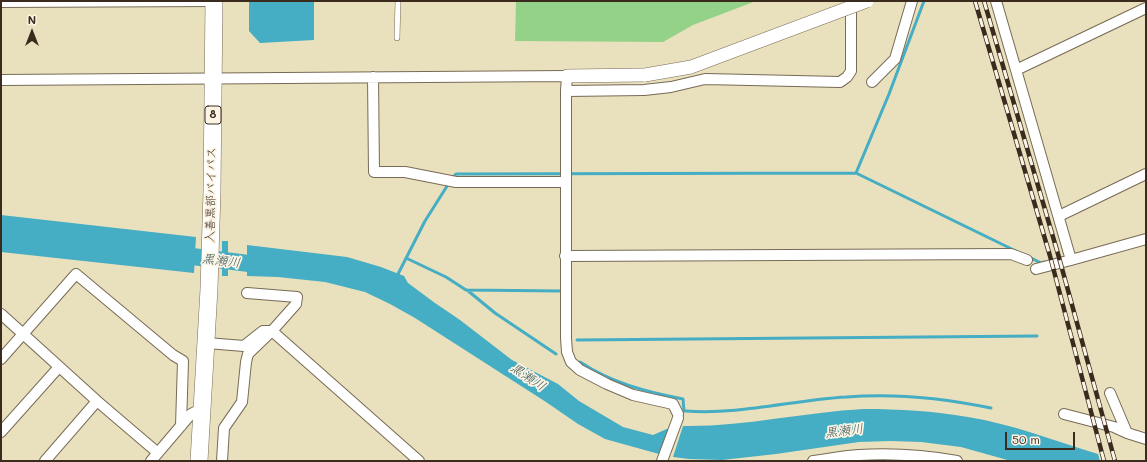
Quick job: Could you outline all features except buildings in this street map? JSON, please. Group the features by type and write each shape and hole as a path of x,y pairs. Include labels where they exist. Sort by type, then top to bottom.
{"highway":[{"name":"入善黒部バイパス","path":"199,461 207,343 209,283 214,1"}],"street":[{"path":"1,2 214,1"},
{"path":"566,91 644,90 671,87 705,79 840,82 847,77 851,71 851,1"},
{"path":"1,80 645,75 691,67 867,1"},
{"path":"872,82 895,59 912,1"},
{"path":"996,1 1071,260"},
{"path":"1016,70 1146,8"},
{"path":"567,76 565,182 567,352 572,362 580,370 607,384 632,395 673,404 678,416 662,461"},
{"path":"373,77 374,172 405,172 456,182 565,182"},
{"path":"1059,216 1146,174"},
{"path":"1036,269 1146,239"},
{"path":"565,256 1011,254 1026,260"},
{"path":"1,359 76,274 173,355 183,361 182,426"},
{"path":"222,461 224,428 242,402 248,354 272,331 296,304 297,297 247,293"},
{"path":"1,314 97,401 155,457 191,414 203,408"},
{"path":"207,343 244,346 263,331 272,331 419,461"},
{"path":"1,432 59,367"},
{"path":"1110,393 1127,433"},
{"path":"45,461 97,401"},
{"path":"1064,414 1114,427 1146,439"},
{"path":"813,461 858,455 928,458 956,461"}],"lane":[{"path":"397,38 398,1"}],"green space":[{"path":"516,1 756,1 693,25 663,42 515,41"}],"water":[{"path":"249,1 314,1 314,40 260,43 249,31"},
{"path":"1,215 196,237 194,273 1,252"},
{"path":"222,241 228,241 228,276 222,276"},
{"path":"247,245 347,257 381,267 404,276 408,283 460,320 512,360 558,384 579,401 623,427 653,435 669,428 659,454 605,439 578,424 415,318 365,292 325,282 278,277 247,276"},
{"path":"864,409 929,412 984,420 1017,428 1098,454 1100,461 1011,461 961,447 921,442 891,441 859,442 722,460 673,457 683,426 706,426 751,422"}],"waterway":[{"path":"856,173 889,94 924,1"},
{"path":"452,178 456,174 856,173 1020,253"},
{"path":"397,276 425,221 449,183"},
{"name":"黒瀬川","path":"172,254 269,266"},
{"path":"1029,257 1041,263 1044,262"},
{"path":"406,258 446,277 466,290 561,291"},
{"path":"467,290 495,313 556,354"},
{"path":"577,340 1037,336"},
{"path":"580,362 604,376 630,386 683,399 684,411 726,411 864,396 919,397 991,408"}],"railway":[{"path":"975,1 1050,256 1104,461"},
{"path":"984,1 1058,254 1115,461"}]}
